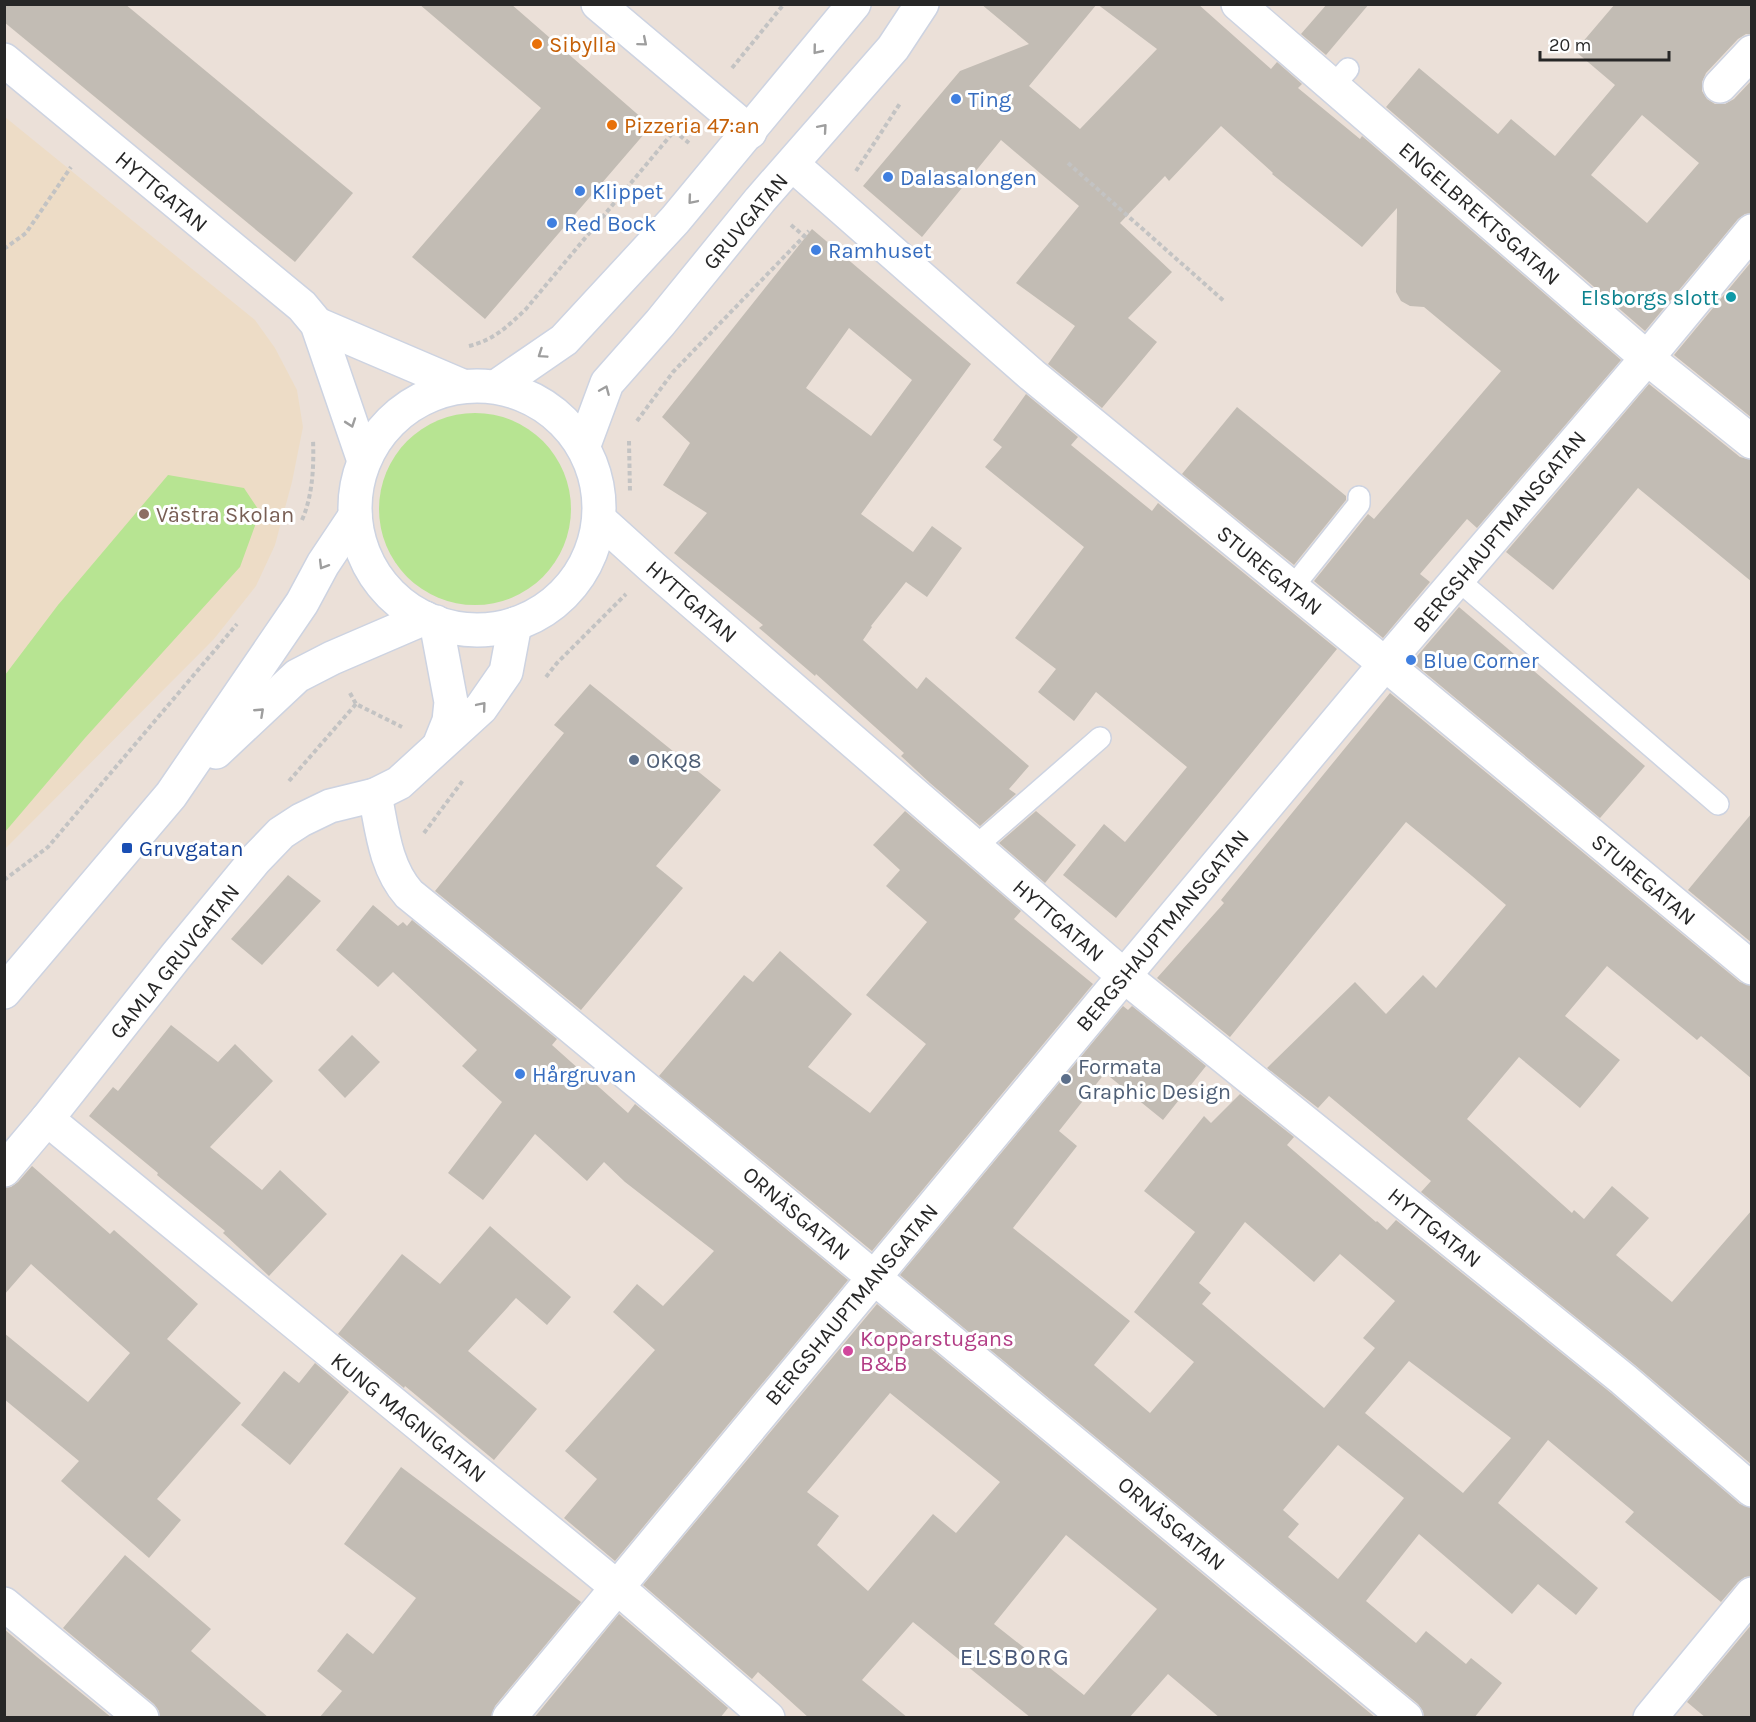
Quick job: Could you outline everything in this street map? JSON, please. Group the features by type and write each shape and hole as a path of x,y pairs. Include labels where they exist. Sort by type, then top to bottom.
{"street":[{"path":"598,4 750,132"},
{"path":"497,386 564,339 675,220 854,4"},
{"name":"GRUVGATAN","path":"584,445 607,382 660,323 760,200 893,48 922,4"},
{"name":"ENGELBREKTSGATAN","path":"1238,4 1340,78 1647,358 1752,442"},
{"path":"1720,86 1752,52"},
{"name":"HYTTGATAN","path":"4,60 302,306 317,324 364,461"},
{"name":"STUREGATAN","path":"793,165 1032,375 1752,968"},
{"name":"BERGSHAUPTMANSGATAN","path":"509,1718 873,1276 1385,664 1647,358 1752,231"},
{"name":"HYTTGATAN","path":"317,324 460,386"},
{"path":"460,386 497,386 547,406 584,445 594,468 598,485 600,519 595,543 586,565 573,584 556,602 537,615 515,624 491,629 467,629 430,620 406,607 376,576 366,558 359,537 355,516 356,488 364,461 376,438 392,419 412,403 435,392 460,386"},
{"path":"4,992 171,795 302,603 323,564 355,516"},
{"name":"HYTTGATAN","path":"600,519 652,567 1124,976 1623,1379 1752,1490"},
{"path":"430,620 452,702 449,721 439,746"},
{"path":"171,795 297,676 332,658 430,620"},
{"name":"GAMLA GRUVGATAN","path":"4,1170 176,956 255,860 281,833 330,806 375,795 399,783 481,708 506,672 515,624"},
{"name":"ORNÄSGATAN","path":"375,795 386,851 399,883 409,894 1406,1718"},
{"name":"KUNG MAGNIGATAN","path":"47,1119 618,1588 768,1718"},
{"path":"1650,1718 1752,1594"},
{"path":"4,1604 142,1718"}],"lane":[{"path":"1292,588 1359,504 1359,497"},
{"path":"1458,579 1718,804"},
{"path":"975,847 1100,738"}],"path":[{"path":"504,330 526,309 674,131 718,85 784,4"},
{"path":"633,427 674,372 836,203 907,93"},
{"path":"4,249 26,233 93,134"},
{"path":"1068,164 1224,301"},
{"path":"628,434 630,492 635,502"},
{"path":"302,521 306,512 314,467 313,436"},
{"path":"543,681 557,663 652,567"},
{"path":"4,880 48,847 242,619"},
{"path":"281,833 271,801 356,704"},
{"path":"394,872 465,779"}],"shaded area":[{"name":"Västra Skolan","path":"5,117 255,320 275,348 297,390 303,427 292,482 275,545 256,586 214,639 5,849"}],"green space":[{"path":"475,413 494,415 512,421 543,441 563,472 569,490 571,509 569,528 563,546 543,577 512,597 494,603 475,605 456,603 438,597 407,577 387,546 381,528 379,509 381,490 387,472 407,441 438,421 456,415"},
{"path":"168,475 244,488 260,512 240,567 85,738 5,832 5,675 58,605"}],"building":[{"path":"4,4 125,4 353,193 295,262 4,22"},
{"path":"419,4 511,4 651,126 485,319 412,257 541,108"},
{"path":"981,4 1097,4 1198,4 1271,69 1277,62 1302,84 1298,88 1360,139 1362,136 1621,360 1477,528 1467,519 1420,574 1430,582 1383,638 1314,581 1368,514 1374,519 1501,371 1424,307 1410,306 1401,301 1396,292 1397,208 1362,247 1272,174 1221,126 1169,181 1165,176 1120,223 1172,272 1128,318 1157,342 1102,408 1048,364 1075,326 1016,283 1079,206 1001,140 922,237 863,186 960,71 1029,44","holes":["1097,4 1157,49 1080,129 1029,86"]},
{"path":"1327,4 1369,4 1326,55 1301,34"},
{"path":"1615,4 1752,4 1752,34 1746,34 1738,39 1706,73 1702,82 1702,91 1707,99 1715,104 1725,104 1734,99 1752,80 1752,213 1745,214 1738,219 1645,331 1386,107 1419,68 1498,134 1511,119 1555,156 1615,85 1575,51","holes":["1642,115 1699,163 1647,223 1591,175"]},
{"path":"812,229 971,364 861,514 913,552 932,526 962,548 927,597 906,582 871,626 863,640 917,689 926,677 1029,766 1009,789 1016,794 980,826 930,783 901,756 904,753 816,674 815,676 759,628 763,625 674,553 707,513 663,485 690,443 662,417","holes":["849,328 912,380 871,436 806,388"]},
{"name":"Elsborgs slott","path":"1752,261 1752,418 1674,355"},
{"path":"1649,384 1740,457 1752,460 1752,582 1638,488 1553,590 1506,552"},
{"path":"1026,394 1078,437 1071,445 1152,511 1158,503 1337,649 1116,918 1063,875 1104,824 1125,842 1187,767 1096,692 1074,721 1038,692 1056,669 1015,638 1084,547 985,467 1002,447 993,440"},
{"path":"1237,407 1346,496 1346,500 1294,565 1182,474"},
{"path":"1459,607 1645,766 1600,818 1412,662"},
{"path":"590,684 721,790 656,866 683,888 581,1010 435,891 564,733 554,725"},
{"path":"1390,693 1740,982 1752,986 1752,1079 1701,1036 1697,1040 1607,966 1565,1016 1620,1060 1580,1108 1519,1057 1467,1119 1572,1213 1574,1210 1584,1219 1612,1186 1649,1218 1616,1255 1672,1302 1752,1210 1752,1465 1635,1365 1421,1192 1431,1181 1329,1096 1318,1108 1267,1068 1355,982 1386,1014 1423,975 1436,988 1506,905 1472,876 1406,822 1230,1037 1157,978 1224,903 1221,900"},
{"path":"905,811 1021,911 1014,919 1093,984 872,1251 659,1076 744,975 753,982 780,951 852,1014 808,1067 870,1113 926,1044 866,995 927,922 886,886 900,870 873,845"},
{"path":"1036,811 1076,845 1045,883 999,843"},
{"path":"1752,813 1752,943 1688,890"},
{"path":"288,875 321,901 262,965 231,939"},
{"path":"373,905 398,926 403,922 407,926 412,920 557,1039 552,1045 628,1113 635,1104 848,1280 615,1561 564,1518 597,1479 565,1451 655,1350 613,1312 637,1284 663,1306 714,1251 625,1182 604,1162 587,1181 535,1134 483,1200 448,1173 502,1102 462,1066 477,1050 393,972 378,987 336,950"},
{"path":"1123,1006 1128,1010 1132,1006 1206,1066 1163,1120 1105,1073 1059,1131 1077,1146 1013,1228 1130,1321 1094,1365 1150,1413 1194,1362 1134,1312 1195,1232 1144,1191 1204,1116 1211,1123 1240,1094 1294,1137 1287,1145 1376,1222 1387,1230 1396,1220 1611,1393 1740,1504 1752,1508 1752,1576 1745,1577 1738,1582 1721,1602 1625,1522 1634,1512 1548,1440 1498,1503 1598,1588 1576,1615 1538,1584 1512,1614 1419,1534 1366,1601 1416,1643 1426,1631 1466,1664 1471,1658 1502,1683 1474,1718 1424,1718 1423,1711 1418,1704 900,1275","holes":["1245,1222 1314,1282 1340,1254 1395,1301 1363,1338 1375,1348 1324,1408 1202,1304 1211,1293 1199,1283","1409,1361 1511,1438 1463,1493 1365,1413","1338,1445 1404,1498 1338,1579 1288,1537 1299,1524 1283,1510"]},
{"path":"171,1025 218,1062 235,1044 273,1081 210,1147 262,1190 280,1170 327,1214 269,1276 223,1233 225,1231 89,1116 113,1087 118,1091"},
{"path":"352,1035 380,1062 345,1098 318,1070"},
{"path":"32,1166 110,1234 114,1230 198,1304 167,1339 241,1403 157,1499 181,1520 149,1558 61,1481 79,1461 4,1399 4,1333 88,1402 130,1353 31,1264 4,1295 4,1188 11,1187 18,1182"},
{"path":"490,1226 571,1297 547,1325 516,1298 468,1351 537,1409 494,1460 338,1334 402,1254 440,1284"},
{"path":"877,1304 1376,1718 1220,1718 1168,1674 1129,1718 1031,1718 913,1622 862,1680 908,1718 809,1718 758,1672 752,1679 643,1585","holes":["890,1393 1000,1482 956,1533 933,1514 868,1591 817,1545 839,1516 807,1492","1066,1535 1157,1609 1084,1695 994,1624"]},
{"path":"315,1363 349,1392 290,1465 241,1425 284,1371 299,1383"},
{"path":"401,1467 581,1602 495,1706 491,1718 319,1718 342,1691 317,1671 347,1633 373,1654 416,1598 344,1544"},
{"path":"125,1555 211,1629 191,1651 269,1718 160,1718 159,1711 154,1704 63,1628"},
{"path":"619,1614 728,1708 720,1718 534,1718"},
{"path":"1752,1624 1752,1718 1706,1718 1687,1702"},
{"path":"4,1629 37,1657 112,1718 4,1718"}],"place":[{"name":"Sibylla","path":"537,44"},
{"name":"Ting","path":"956,99"},
{"name":"Pizzeria 47:an","path":"612,125"},
{"name":"Dalasalongen","path":"888,177"},
{"name":"Klippet","path":"580,191"},
{"name":"Red Bock","path":"552,223"},
{"name":"Ramhuset","path":"816,250"},
{"name":"Elsborgs slott","path":"1731,297"},
{"name":"Västra Skolan","path":"144,514"},
{"name":"Blue Corner","path":"1411,660"},
{"name":"OKQ8","path":"634,760"},
{"name":"Gruvgatan","path":"127,848"},
{"name":"Hårgruvan","path":"520,1074"},
{"name":"Formata Graphic Design","path":"1066,1079"},
{"name":"Kopparstugans B&B","path":"848,1351"}],"district":[{"name":"ELSBORG","path":"1015,1657"}]}
